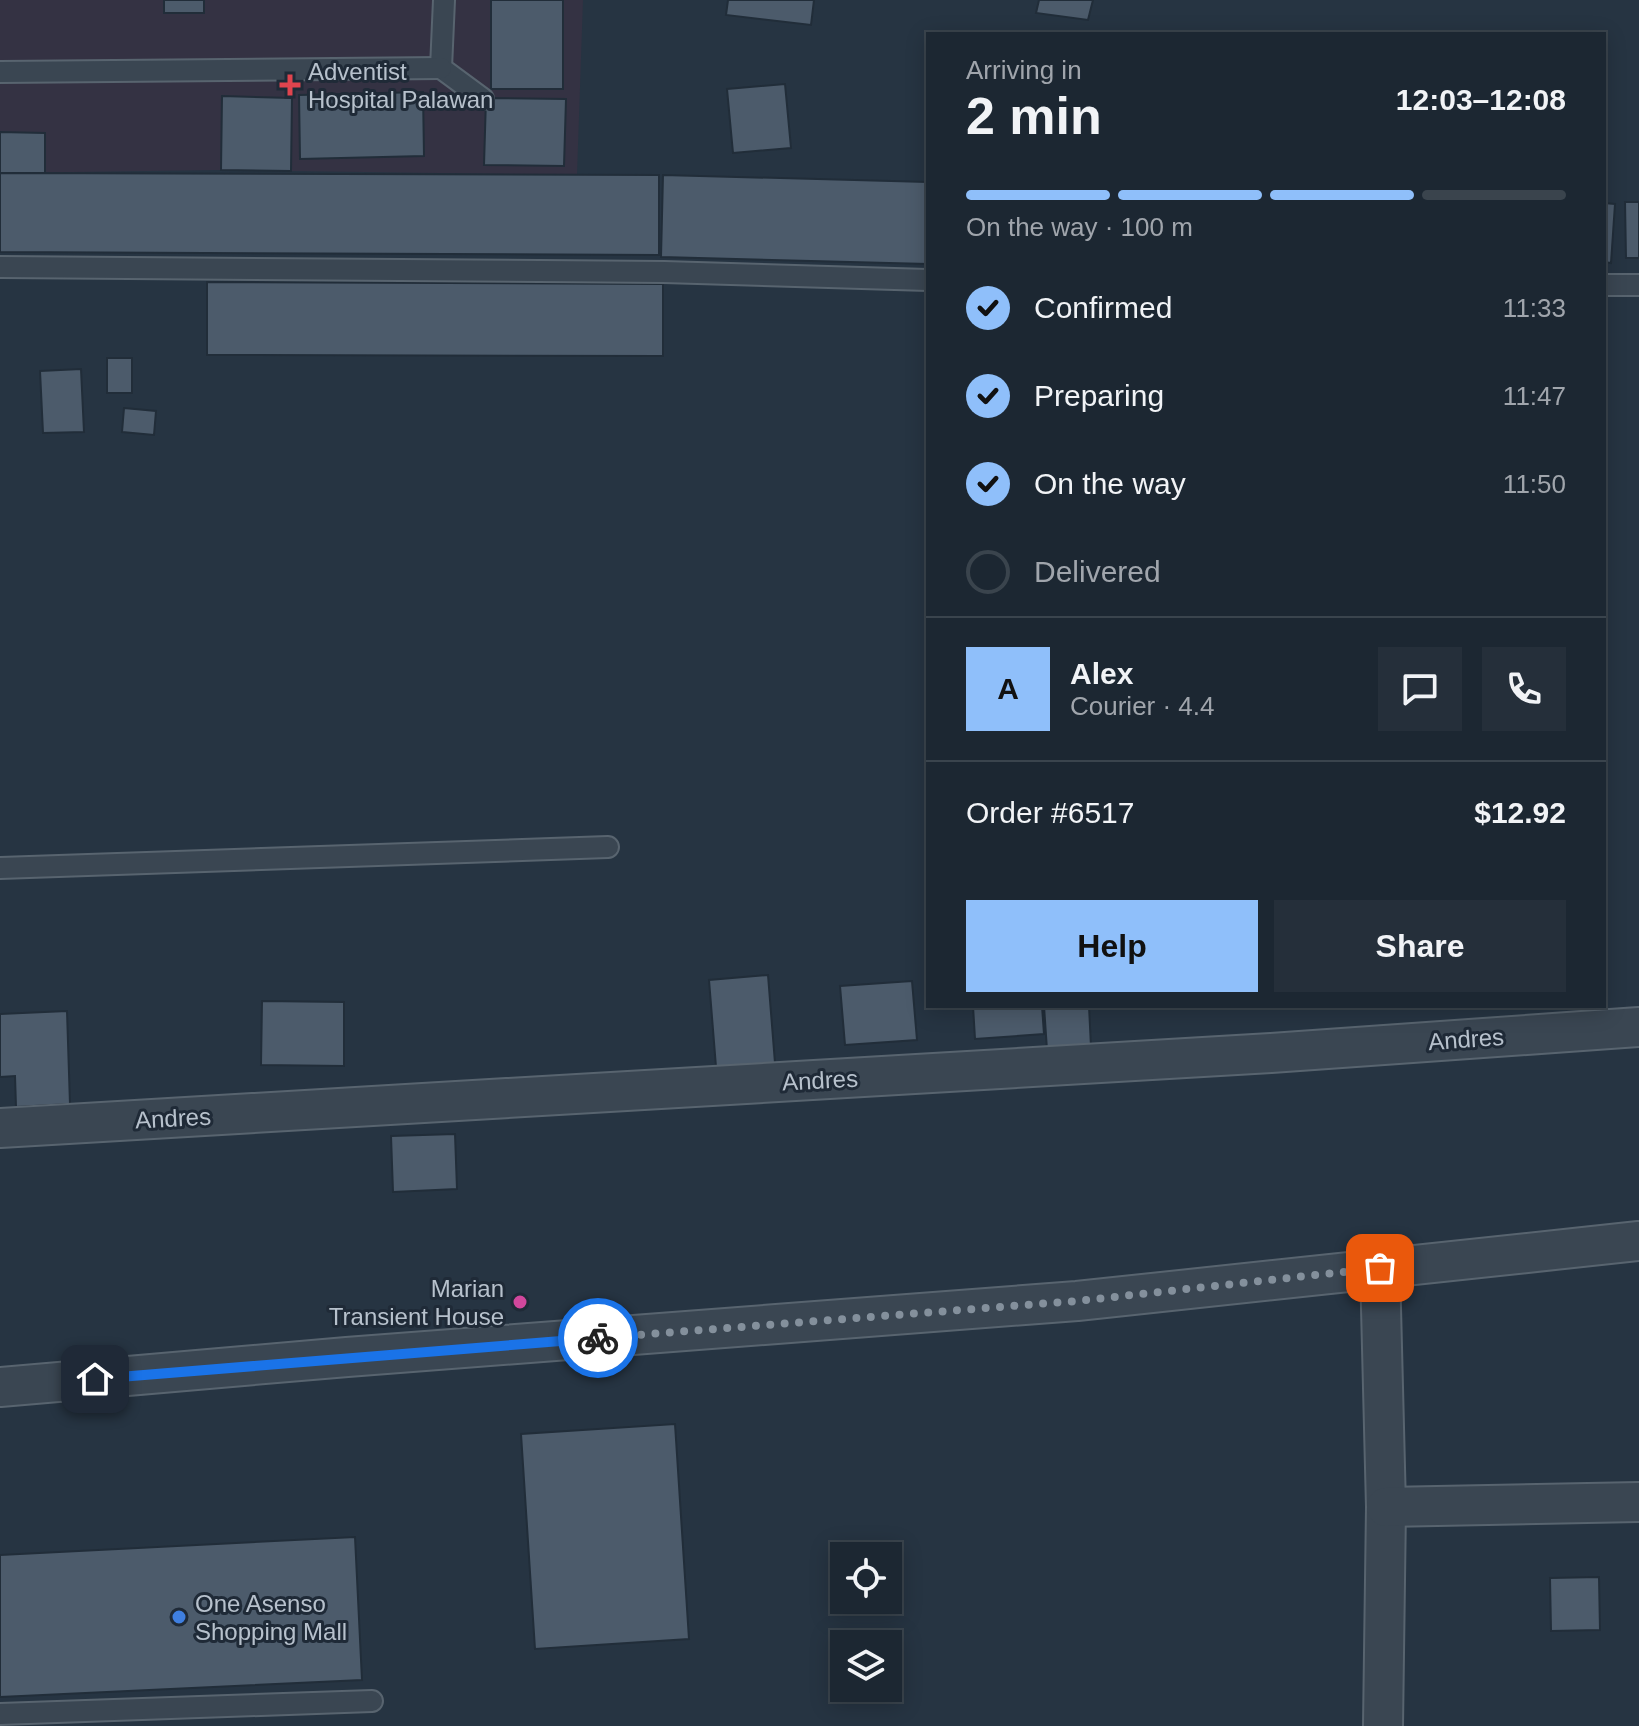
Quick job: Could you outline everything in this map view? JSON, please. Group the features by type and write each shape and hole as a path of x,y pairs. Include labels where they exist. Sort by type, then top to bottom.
{"street":[{"name":"Andres","path":"0,1128 1255,1054 1639,1027"},
{"path":"0,1387 1077,1301 1639,1241"},
{"path":"1380,1268 1386,1507 1383,1726"},
{"path":"1386,1507 1639,1502"}],"lane":[{"path":"441,68 444,0"},
{"path":"0,72 441,68 483,99"},
{"path":"0,267 664,272 926,280"},
{"path":"1606,285 1639,285"},
{"path":"0,868 608,847"},
{"path":"0,1714 372,1701"}],"shaded area":[{"name":"Adventist Hospital Palawan","path":"0,0 583,0 577,175 221,170 0,173"}],"building":[{"path":"164,0 204,0 204,13 164,13"},
{"path":"491,0 563,0 563,89 491,89"},
{"path":"728,0 814,0 811,25 726,15"},
{"path":"1039,0 1093,0 1088,20 1036,13"},
{"path":"785,84 791,148 733,153 727,89"},
{"path":"423,92 424,156 300,159 299,95"},
{"path":"222,96 292,98 291,171 221,170"},
{"path":"486,98 566,99 564,166 484,165"},
{"path":"0,132 45,133 45,173 0,173"},
{"path":"0,173 659,175 659,255 0,252"},
{"path":"663,175 926,182 926,264 661,257"},
{"path":"1625,202 1639,202 1639,258 1626,258"},
{"path":"1606,203 1615,204 1611,263 1606,262"},
{"path":"207,282 663,284 663,356 207,355"},
{"path":"107,358 132,358 132,393 107,393"},
{"path":"81,369 84,432 43,433 40,371"},
{"path":"124,408 156,411 154,435 122,432"},
{"path":"768,975 775,1063 716,1067 709,980"},
{"path":"912,981 917,1040 845,1045 840,986"},
{"path":"262,1001 344,1002 344,1066 261,1065"},
{"path":"973,1008 1042,1008 1044,1034 975,1039"},
{"path":"1044,1008 1089,1008 1091,1047 1047,1050"},
{"path":"67,1011 70,1104 16,1107 15,1076 0,1077 0,1014"},
{"path":"455,1134 457,1189 393,1192 391,1136"},
{"path":"675,1424 689,1639 535,1649 521,1434"},
{"name":"One Asenso Shopping Mall","path":"355,1537 362,1680 0,1697 0,1555"},
{"path":"1599,1577 1600,1630 1551,1631 1550,1578"}],"way so far":[{"path":"598,1338 1077,1301 1380,1268"}],"place":[{"name":"Adventist Hospital Palawan","path":"290,85"},
{"name":"Marian Transient House","path":"520,1302"},
{"name":"One Asenso Shopping Mall","path":"179,1617"}],"route":[{"path":"95,1379 598,1338"}]}
